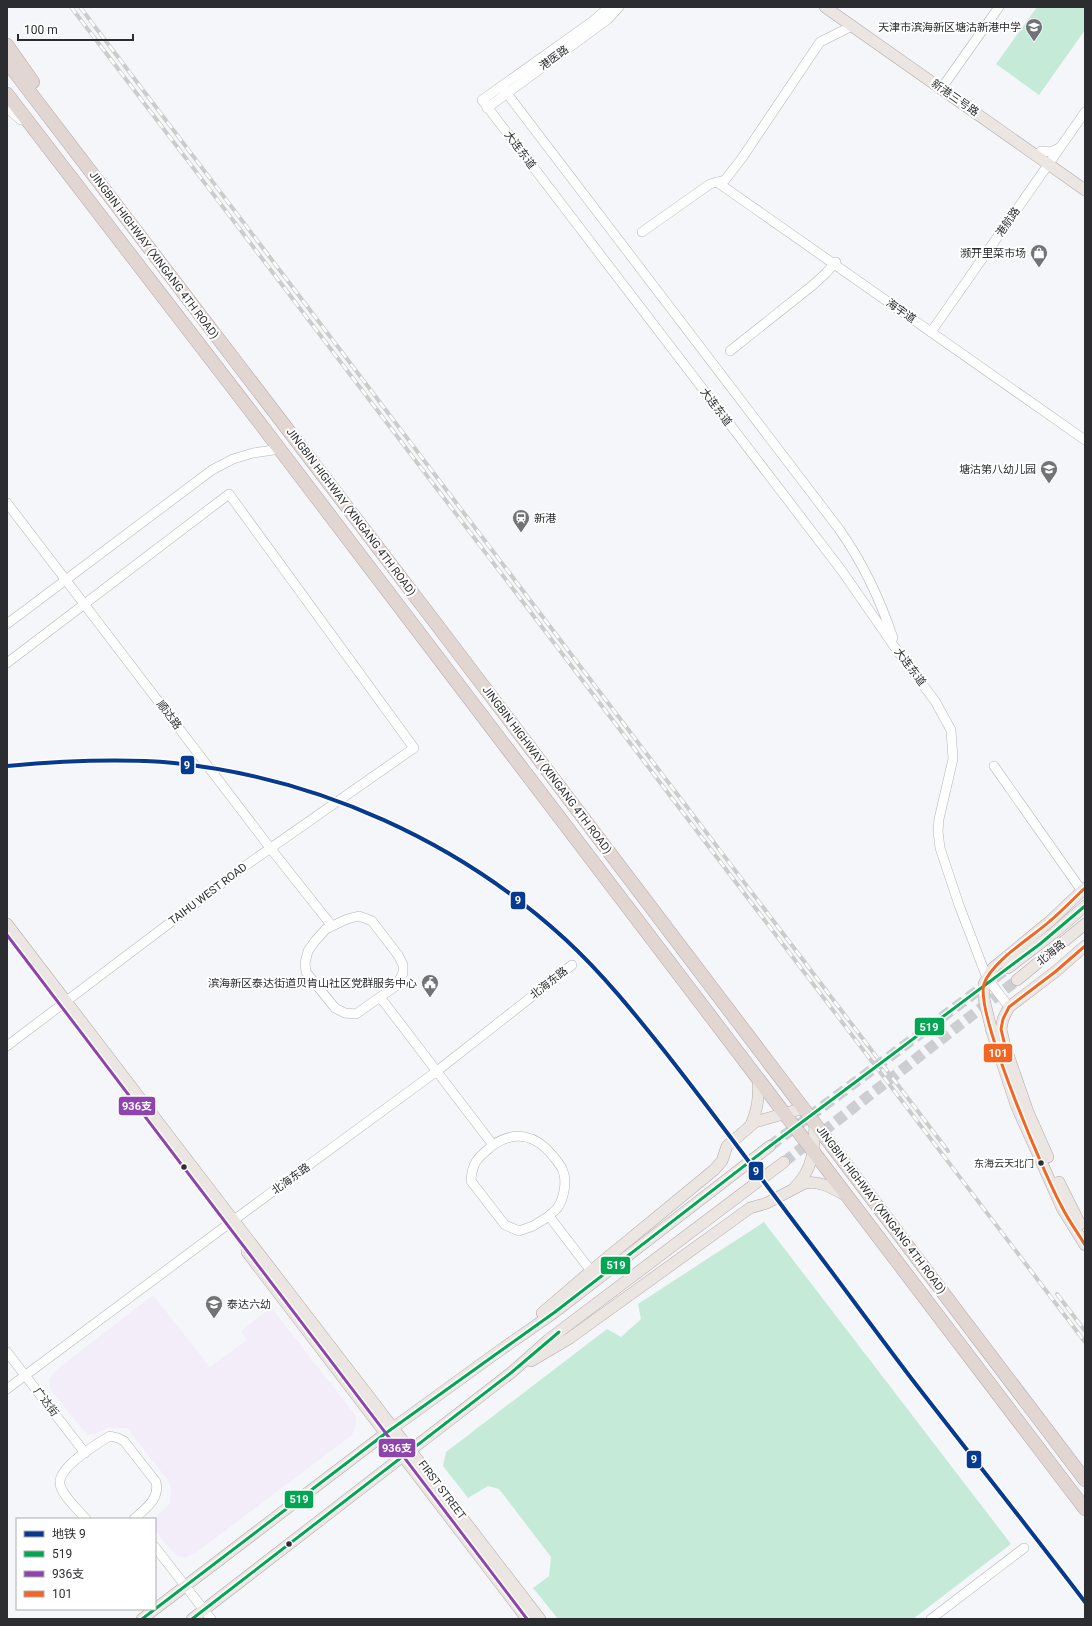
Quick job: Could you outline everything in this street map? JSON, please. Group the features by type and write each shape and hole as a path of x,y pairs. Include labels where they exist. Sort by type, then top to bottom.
{"highway":[{"path":"7,45 52,107 101,185"},
{"name":"JINGBIN HIGHWAY (XINGANG 4TH ROAD)","path":"7,62 429,614 1085,1480"},
{"name":"JINGBIN HIGHWAY (XINGANG 4TH ROAD)","path":"7,94 280,449 1085,1509"},
{"path":"7,107 62,164"}],"main road":[{"name":"新港三号路","path":"824,7 1041,151 1052,163 1085,182"},
{"name":"新港三号路","path":"837,7 943,86 1052,163 1085,190"},
{"path":"1084,890 1049,922 993,968 986,981 985,1001 992,1032 1016,1105 1062,1208 1085,1246"},
{"name":"北海路","path":"1008,968 1055,932 1085,906"},
{"name":"FIRST STREET","path":"7,924 62,1001 230,1223 407,1452 540,1619"},
{"name":"北海路","path":"1017,980 1085,924"},
{"name":"FIRST STREET","path":"7,935 62,1001"},
{"path":"1085,946 1008,1010 1001,1029 1028,1112 1061,1188 1085,1233"},
{"path":"752,1125 758,1109 758,1079"},
{"path":"498,1351 591,1271 714,1170 722,1161 726,1146 752,1125 768,1118 804,1108"},
{"path":"791,1191 800,1183 807,1172 814,1151 815,1123"},
{"path":"156,1608 390,1430 498,1351 555,1312 770,1146"},
{"path":"192,1619 512,1372 548,1340 784,1162"},
{"path":"512,1372 570,1338 750,1208 767,1203 805,1183 812,1182 828,1186 848,1197"},
{"name":"FIRST STREET","path":"407,1452 527,1619"},
{"path":"142,1619 154,1610"}],"street":[{"name":"港医路","path":"485,104 609,7"},
{"name":"港医路","path":"504,90 608,19 619,7"},
{"path":"943,86 999,7"},
{"path":"642,232 710,184 726,178 742,158 820,42 852,26"},
{"path":"504,90 839,529 855,552 870,581 883,609 896,649"},
{"name":"大连东道","path":"485,104 842,571 935,702 951,730 953,753 950,776 939,819 939,840 944,861 986,981 1008,1010"},
{"name":"港航路","path":"1052,163 1060,147 1085,112"},
{"name":"港航路","path":"933,332 1052,163 1085,120"},
{"path":"1041,151 1051,152 1060,147"},
{"name":"海宇道","path":"719,181 1085,440"},
{"path":"730,351 817,281 836,263"},
{"name":"海宇道","path":"933,332 1085,436"},
{"path":"7,624 212,470 233,459 253,453 280,449"},
{"name":"TAIHU WEST ROAD","path":"7,1040 62,1001 267,848 413,746 229,494 82,606"},
{"name":"顺达路","path":"7,504 82,606 329,927"},
{"name":"顺达路","path":"7,510 64,582"},
{"path":"7,664 82,606"},
{"path":"994,766 1084,890"},
{"path":"359,916 372,921 398,955 403,965 402,973 396,986 356,1014 345,1013 335,1008 306,972 305,963 308,951 314,941 329,927 347,919 359,916"},
{"name":"北海东路","path":"7,1389 437,1071 572,965"},
{"path":"380,997 493,1145"},
{"name":"TAIHU WEST ROAD","path":"7,1046 62,1001"},
{"path":"519,1136 536,1140 547,1149 558,1162 564,1172 563,1194 558,1207 549,1216 533,1226 518,1231 505,1225 471,1181 472,1170 476,1160 493,1145 502,1139 519,1136"},
{"path":"549,1216 591,1271"},
{"name":"广达街","path":"7,1352 84,1453"},
{"path":"85,1518 60,1485 60,1479 63,1472 84,1453 110,1436 118,1438 130,1448 156,1482 158,1488 154,1500 135,1518"},
{"path":"156,1548 211,1619"},
{"path":"932,1619 1024,1548"}],"shaded area":[{"path":"153,1295 210,1367 247,1340 241,1331 271,1307 356,1416 356,1425 352,1435 197,1552 185,1558 175,1555 156,1532 156,1518 154,1518 170,1503 171,1488 167,1479 127,1428 108,1428 95,1434 87,1435 50,1389 49,1379 56,1370"}],"green space":[{"path":"1037,7 1085,7 1085,30 1039,95 996,64"},
{"path":"764,1222 1011,1544 913,1619 558,1619 533,1588 549,1576 551,1557 499,1489 488,1486 468,1498 443,1466 446,1452 607,1329 621,1337 641,1319 638,1304"}],"tunnel":[{"path":"770,1146 1008,968"},
{"path":"784,1162 1017,980"}],"railway":[{"path":"71,7 1085,1342"},
{"path":"80,7 948,1151"},
{"path":"1057,1294 1085,1331"}],"metro line":[{"name":"9","path":"7,766 90,761 153,761 228,771 281,783 333,799 383,820 432,844 479,872 523,904 579,952 618,994 654,1038 719,1122 911,1378 1085,1602"}],"transit line":[{"name":"101","path":"1085,888 1054,917 1003,959 988,976 984,984 984,1001 990,1027 1013,1095 1065,1214 1085,1245"},
{"name":"519","path":"156,1608 386,1433 555,1312 770,1146 1040,944 1085,906"},
{"name":"936支","path":"7,935 527,1619"},
{"name":"101","path":"1006,1050 1001,1029 1003,1019 1009,1007 1055,972 1085,946"},
{"name":"519","path":"192,1619 512,1372 559,1332"},
{"name":"519","path":"142,1619 154,1610"}],"place":[{"name":"天津市滨海新区塘沽新港中学","path":"1034,42"},
{"name":"濒开里菜市场","path":"1039,268"},
{"name":"塘沽第八幼儿园","path":"1049,484"},
{"name":"新港","path":"521,533"},
{"name":"滨海新区泰达街道贝肯山社区党群服务中心","path":"430,998"},
{"name":"东海云天北门","path":"1041,1163"},
{"name":"泰达六幼","path":"214,1319"}]}
